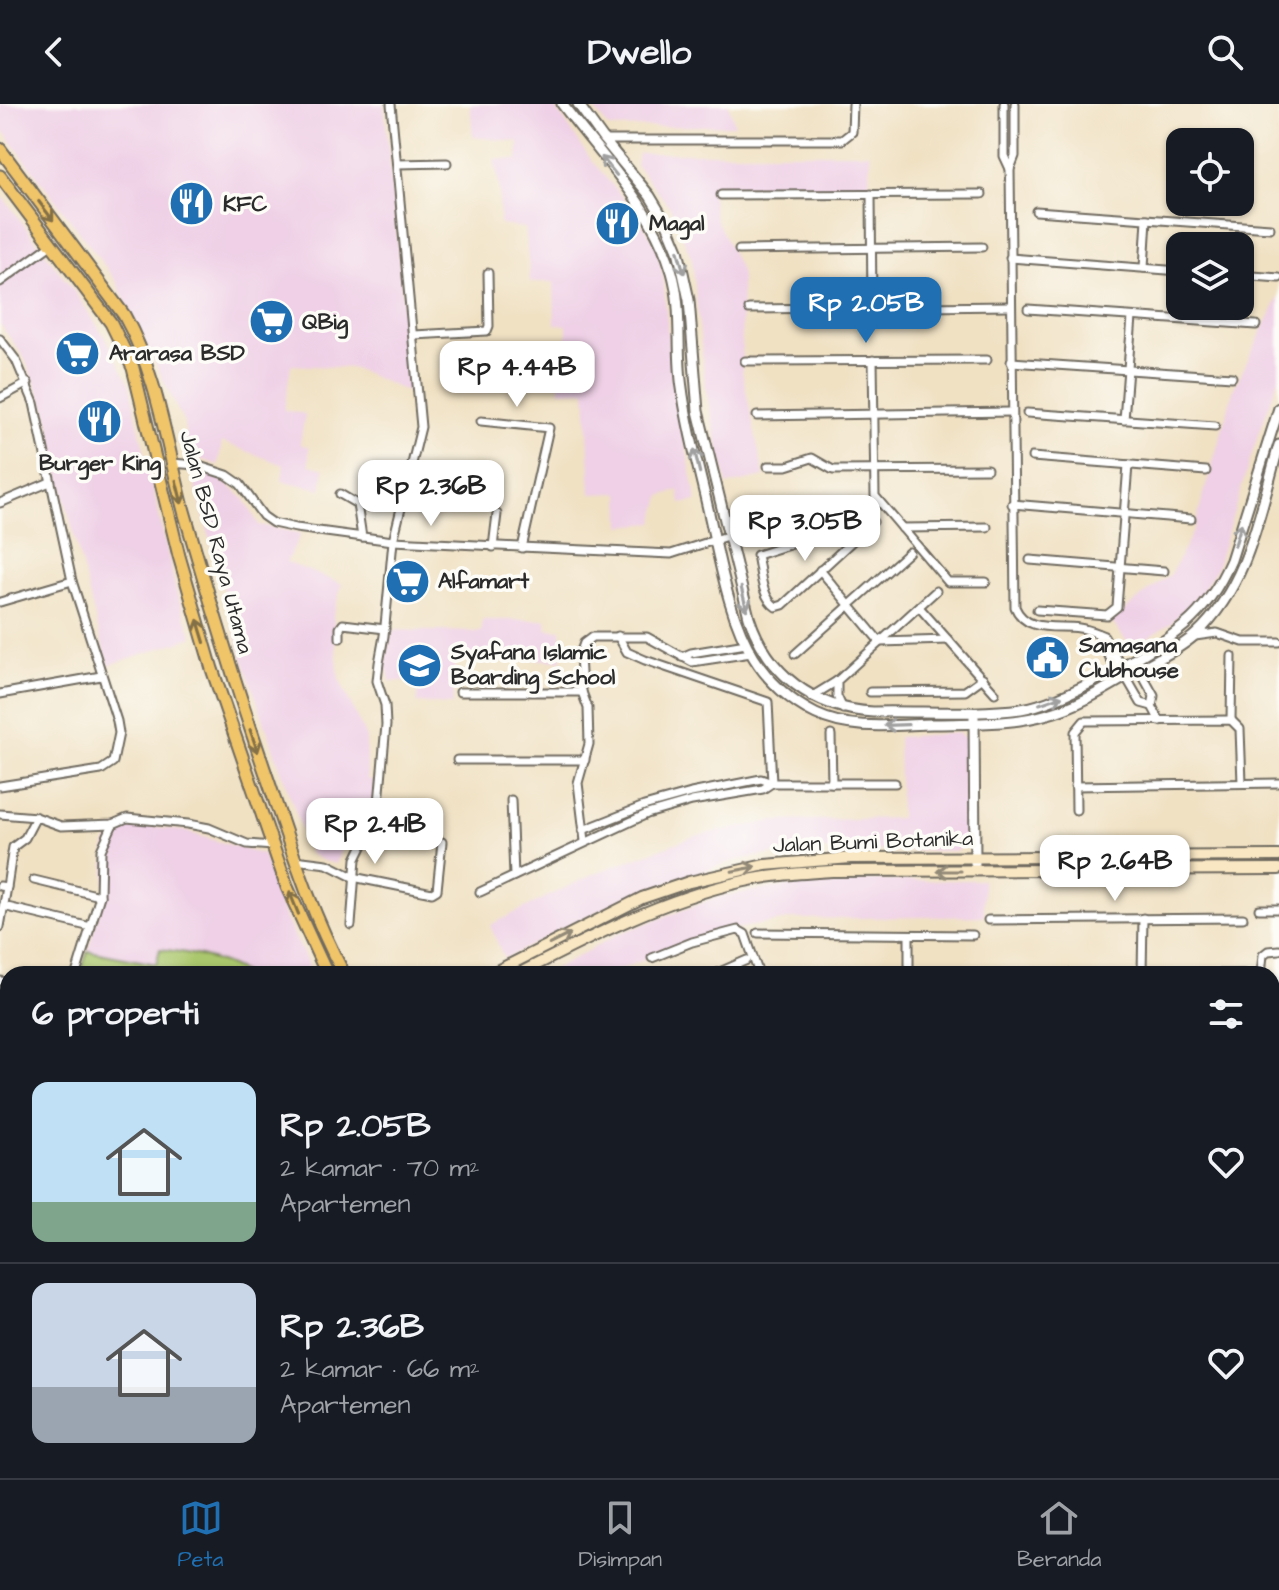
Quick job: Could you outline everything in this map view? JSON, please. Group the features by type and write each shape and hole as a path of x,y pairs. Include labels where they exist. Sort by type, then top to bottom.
{"main road":[{"name":"Jalan BSD Raya Utama","path":"0,149 124,315 147,362 228,663 316,918 340,966"},
{"name":"Jalan BSD Raya Utama","path":"0,176 86,289 124,345 139,382 179,556 212,669 299,916 323,966"},
{"path":"86,289 98,279"},
{"path":"212,669 228,663"},
{"name":"Jalan Bumi Botanika","path":"507,966 618,910 668,889 725,873 803,860 1279,856"},
{"path":"1207,857 1208,871"},
{"name":"Jalan Bumi Botanika","path":"545,966 618,924 673,901 742,881 786,875 832,871 1279,869"},
{"path":"668,889 673,901"}],"street":[{"path":"351,925 356,859 376,818 379,803 386,713 377,681 393,541 421,427 391,104"},
{"path":"562,104 642,206 658,235 675,284 679,371 685,409 737,622 748,648 768,677 786,694 826,718 865,725 1024,719 1056,712 1126,677 1194,636 1217,610 1245,562 1279,445"},
{"path":"578,104 650,196 674,239 687,283 698,411 749,617 773,664 811,697 843,709 873,712 1023,708 1068,694 1118,667 1186,624 1220,584 1231,560 1279,408"},
{"path":"604,140 842,140 852,132 853,104"},
{"path":"1004,104 1004,156 1010,169"},
{"path":"1015,104 1015,156 1010,169 1014,599 1018,614 1035,626 1079,628 1098,634 1118,667"},
{"path":"1004,135 1015,135"},
{"path":"397,164 447,163"},
{"path":"871,194 872,308"},
{"path":"721,195 982,194"},
{"path":"1036,211 1270,228"},
{"path":"1144,268 1147,219"},
{"path":"0,282 51,245"},
{"path":"739,250 982,247"},
{"path":"1010,258 1166,270"},
{"path":"414,335 487,331 488,273"},
{"path":"1254,276 1279,278"},
{"path":"749,309 1010,306"},
{"path":"1028,309 1256,325"},
{"path":"1124,420 1132,317"},
{"path":"0,339 28,383 72,581 119,733 118,752 113,762 101,770 0,786"},
{"path":"873,360 875,496 948,582 986,582"},
{"path":"745,361 987,360"},
{"path":"1011,362 1232,377"},
{"path":"679,371 693,370"},
{"path":"0,398 28,383"},
{"path":"757,416 1011,412"},
{"path":"1027,413 1215,426"},
{"path":"481,421 549,428 522,548"},
{"path":"1032,457 1206,471"},
{"path":"768,466 787,466 812,458 829,469 987,469"},
{"path":"172,463 205,467 227,475 240,484 263,516 273,523 393,541 671,554 715,538 844,506 861,505 867,508"},
{"path":"1037,610 1107,615 1114,612 1117,607 1128,465"},
{"path":"0,503 50,482"},
{"path":"340,494 357,504 362,537"},
{"path":"1012,504 1191,519"},
{"path":"493,547 497,514"},
{"path":"792,544 757,555 766,596 776,607 783,605 873,522"},
{"path":"902,528 987,527"},
{"path":"795,654 909,552"},
{"path":"1030,560 1164,571"},
{"path":"820,570 880,642"},
{"path":"0,602 72,581"},
{"path":"811,697 837,681 936,591"},
{"path":"919,607 995,693"},
{"path":"1217,610 1217,633"},
{"path":"340,638 343,624 385,629"},
{"path":"1194,636 1217,633 1243,642 1279,642"},
{"path":"618,636 627,652 645,660 768,702 772,783"},
{"path":"585,841 578,783 589,744 588,708 582,692 580,654 584,643 592,637 647,637 692,662 748,648"},
{"path":"880,642 949,640"},
{"path":"1231,720 1232,656"},
{"path":"1139,669 1154,696 1152,706 1160,721"},
{"path":"0,694 101,676"},
{"path":"1126,677 1141,703 1152,706"},
{"path":"870,692 965,691 983,678"},
{"path":"837,681 837,696 843,709"},
{"path":"460,692 582,692"},
{"path":"974,710 974,871"},
{"path":"1076,810 1075,732 1084,721 1231,720 1240,729 1242,783"},
{"path":"831,735 832,783"},
{"path":"457,760 585,760"},
{"path":"583,830 644,806 761,779 772,783 895,783"},
{"path":"480,892 647,814 692,801 763,789 772,783"},
{"path":"1075,786 1279,783"},
{"path":"511,800 514,876"},
{"path":"0,814 36,817 61,826 113,824 127,818 188,824 209,828 247,844 273,846"},
{"path":"0,927 4,887 13,847 25,838 36,817"},
{"path":"79,966 100,896 103,874 100,857 113,824"},
{"path":"295,860 327,864 353,877 435,893 442,842"},
{"path":"34,880 100,896"},
{"path":"3,906 91,927"},
{"path":"1259,909 1279,909"},
{"path":"1142,966 1143,918"},
{"path":"988,920 1243,918"},
{"path":"652,958 692,942 738,930 745,934 756,966"},
{"path":"758,933 973,935"},
{"path":"909,936 909,966"},
{"path":"1262,966 1263,955 1279,950"},
{"path":"733,966 747,960"}],"shaded area":[{"name":"QBig","path":"0,104 384,104 412,394 353,368 291,365 284,410 305,414 300,444 309,447 309,465 324,469 321,489 282,481 284,465 222,442 218,465 204,460 188,460 184,423 116,281 0,126"},
{"path":"470,104 553,104 592,161 638,216 656,245 663,276 672,381 697,501 681,504 679,490 661,496 654,523 621,526 620,493 591,494 586,390 560,391 558,343 567,342 567,325 555,324 554,282 530,282 525,228 500,225 499,184 494,159 518,160 519,142 473,137"},
{"path":"590,104 728,104 735,125 609,128"},
{"path":"638,153 870,153 869,188 711,189 714,215 741,272 742,371 764,477 727,485 706,391 692,259 670,207 636,165"},
{"path":"0,193 76,294 107,340 129,383 177,595 193,637 109,665 57,467 48,415 24,357 0,324"},
{"path":"1279,297 1279,377 1216,569 1202,591 1172,622 1132,648 1111,621 1171,574 1194,529 1234,388"},
{"path":"202,469 244,498 259,525 301,534 286,562 342,584 333,615 339,679 366,737 367,779 374,781 374,807 362,837 346,834 336,864 310,854 243,660 191,470"},
{"name":"Syafana Islamic Boarding School","path":"482,620 546,620 547,629 561,630 562,661 508,658 456,660 452,705 417,703 418,682 390,681 388,671 384,669 392,630 482,632"},
{"path":"958,733 965,738 967,747 969,839 955,851 797,850 737,860 672,881 585,917 504,959 490,925 596,873 695,836 772,821 900,818 898,737"},
{"path":"127,824 184,831 263,855 283,913 309,966 232,966 192,953 160,949 156,964 88,951 105,891 105,846 112,830"},
{"path":"983,880 984,916 794,919 734,929 682,944 628,966 560,966 618,934 721,896 823,881"}],"green space":[{"path":"160,949 204,957 229,966 83,966 88,951 156,964"}],"place":[{"name":"KFC","path":"192,204"},
{"name":"Magal","path":"618,223"},
{"name":"QBig","path":"271,322"},
{"name":"Ararasa BSD","path":"78,353"},
{"name":"Burger King","path":"100,422"},
{"name":"Alfamart","path":"407,581"},
{"name":"Samasana Clubhouse","path":"1048,658"},
{"name":"Syafana Islamic Boarding School","path":"420,665"}]}
